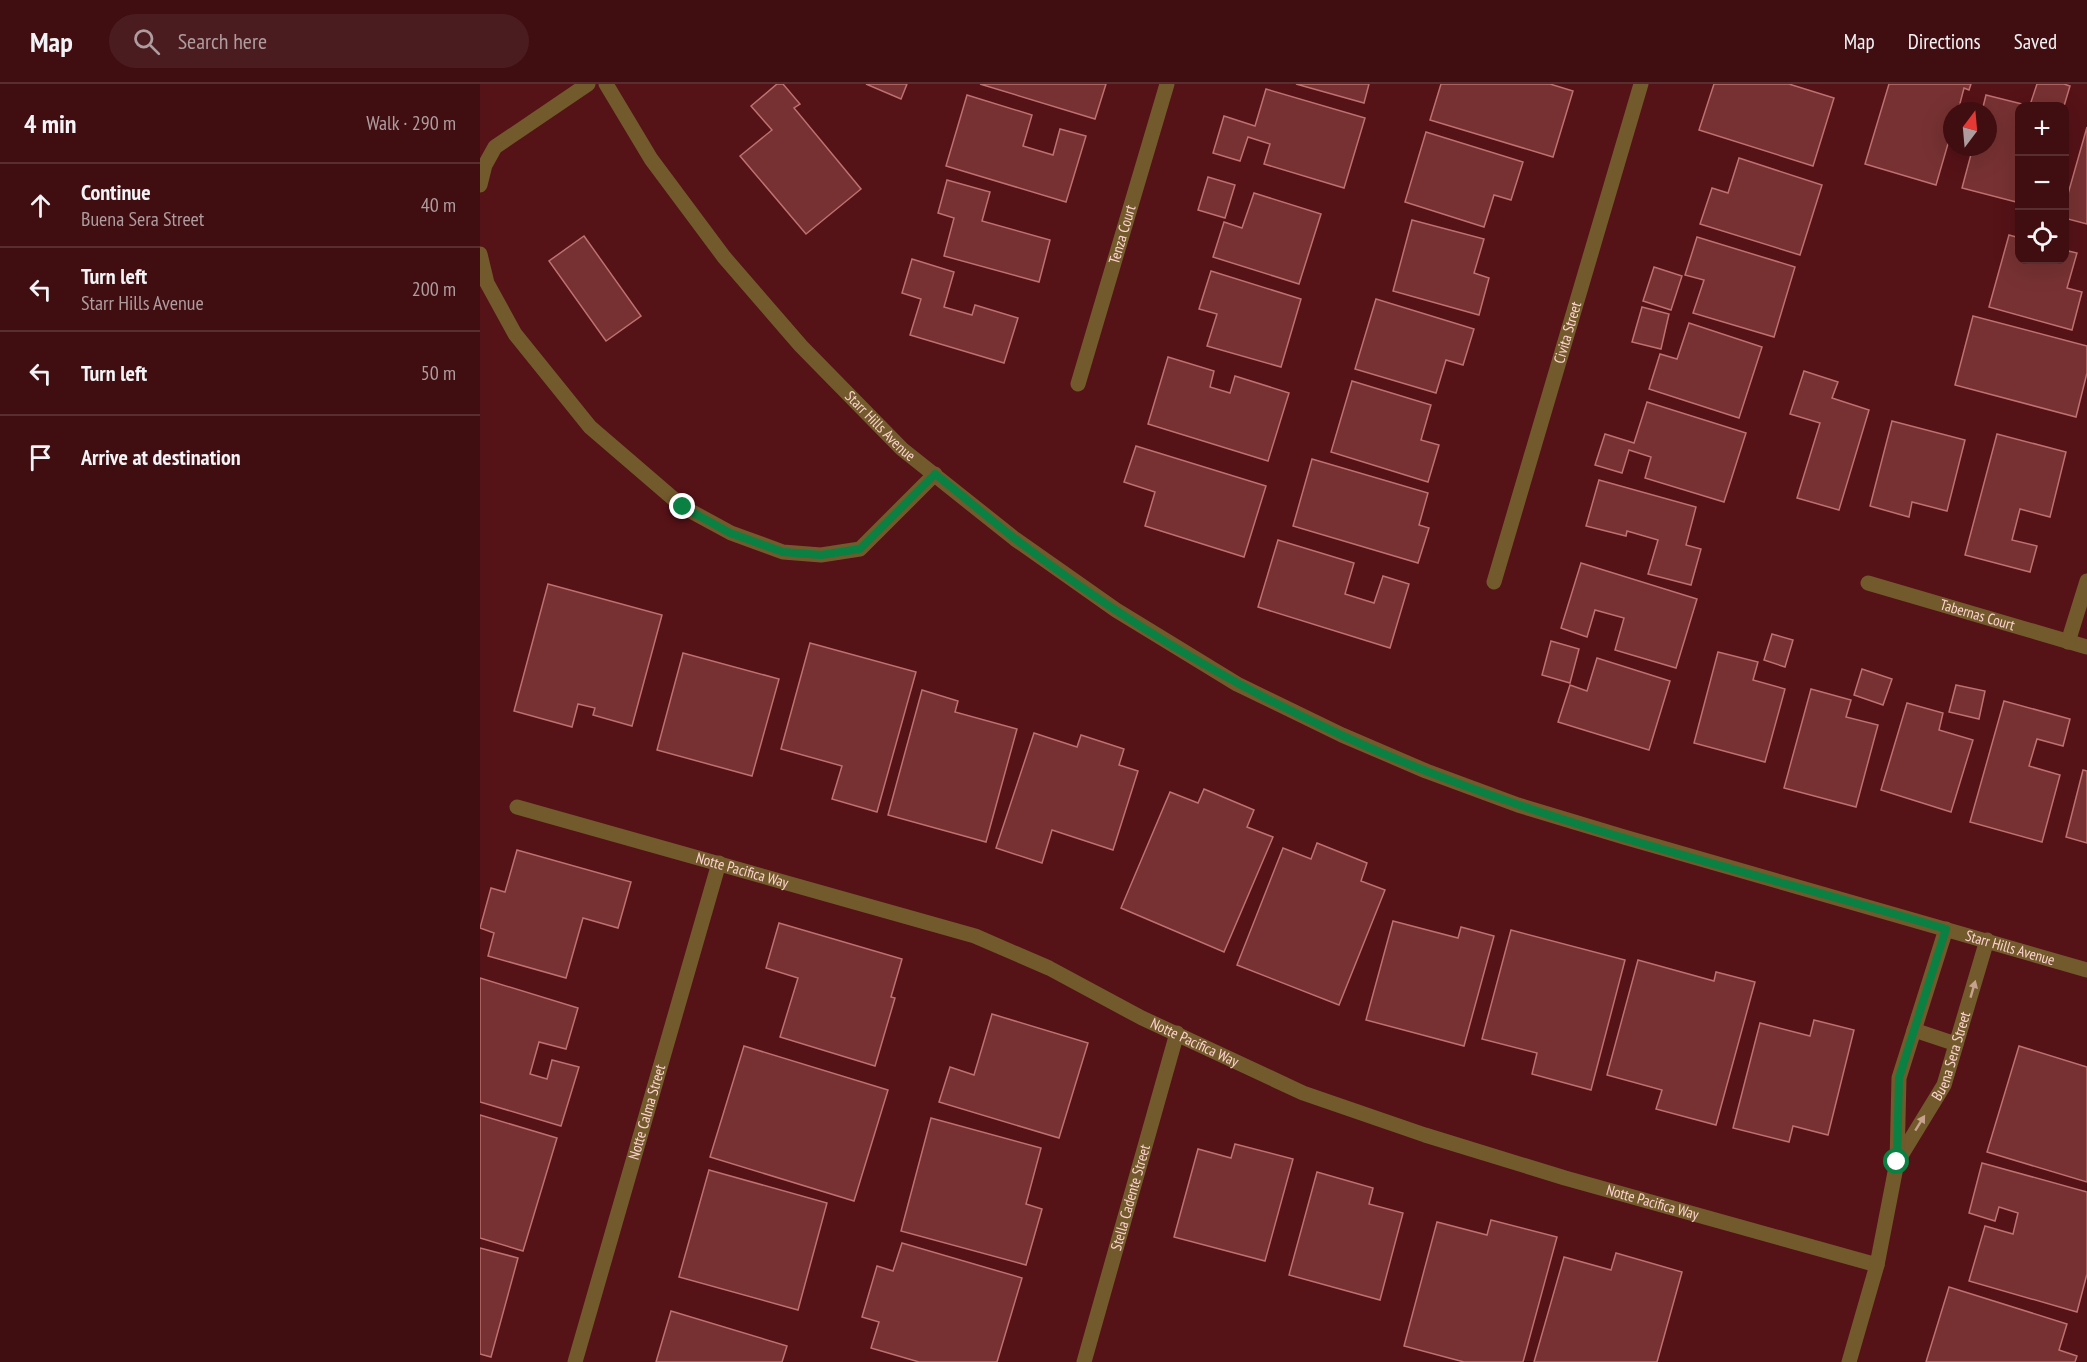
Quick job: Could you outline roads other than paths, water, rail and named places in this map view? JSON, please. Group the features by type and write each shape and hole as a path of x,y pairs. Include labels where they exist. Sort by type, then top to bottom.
{"street":[{"path":"480,185 485,165 495,147 588,84"},
{"name":"Starr Hills Avenue","path":"606,84 651,159 724,257 801,346 902,449 1015,539 1116,610 1237,684 1342,735 1426,771 1518,805 2087,970"},
{"name":"Tenza Court","path":"1078,384 1167,84"},
{"name":"Civita Street","path":"1494,582 1641,84"},
{"path":"480,254 487,283 515,334 590,427 683,507 730,533 783,552 821,555 860,549 935,474"},
{"path":"2068,642 2087,581"},
{"name":"Tabernas Court","path":"1868,583 2087,647"},
{"name":"Notte Pacifica Way","path":"517,807 975,936 1049,968 1142,1018 1303,1093 1425,1135 1565,1178 1877,1265"},
{"name":"Notte Calma Street","path":"575,1362 719,863"},
{"name":"Buena Sera Street","path":"1849,1362 1877,1265 1897,1162 1899,1078 1946,929"},
{"name":"Buena Sera Street","path":"1897,1162 1944,1085 1987,940"},
{"path":"1914,1030 1956,1044"},
{"name":"Stella Cadente Street","path":"1084,1362 1177,1033"}]}
